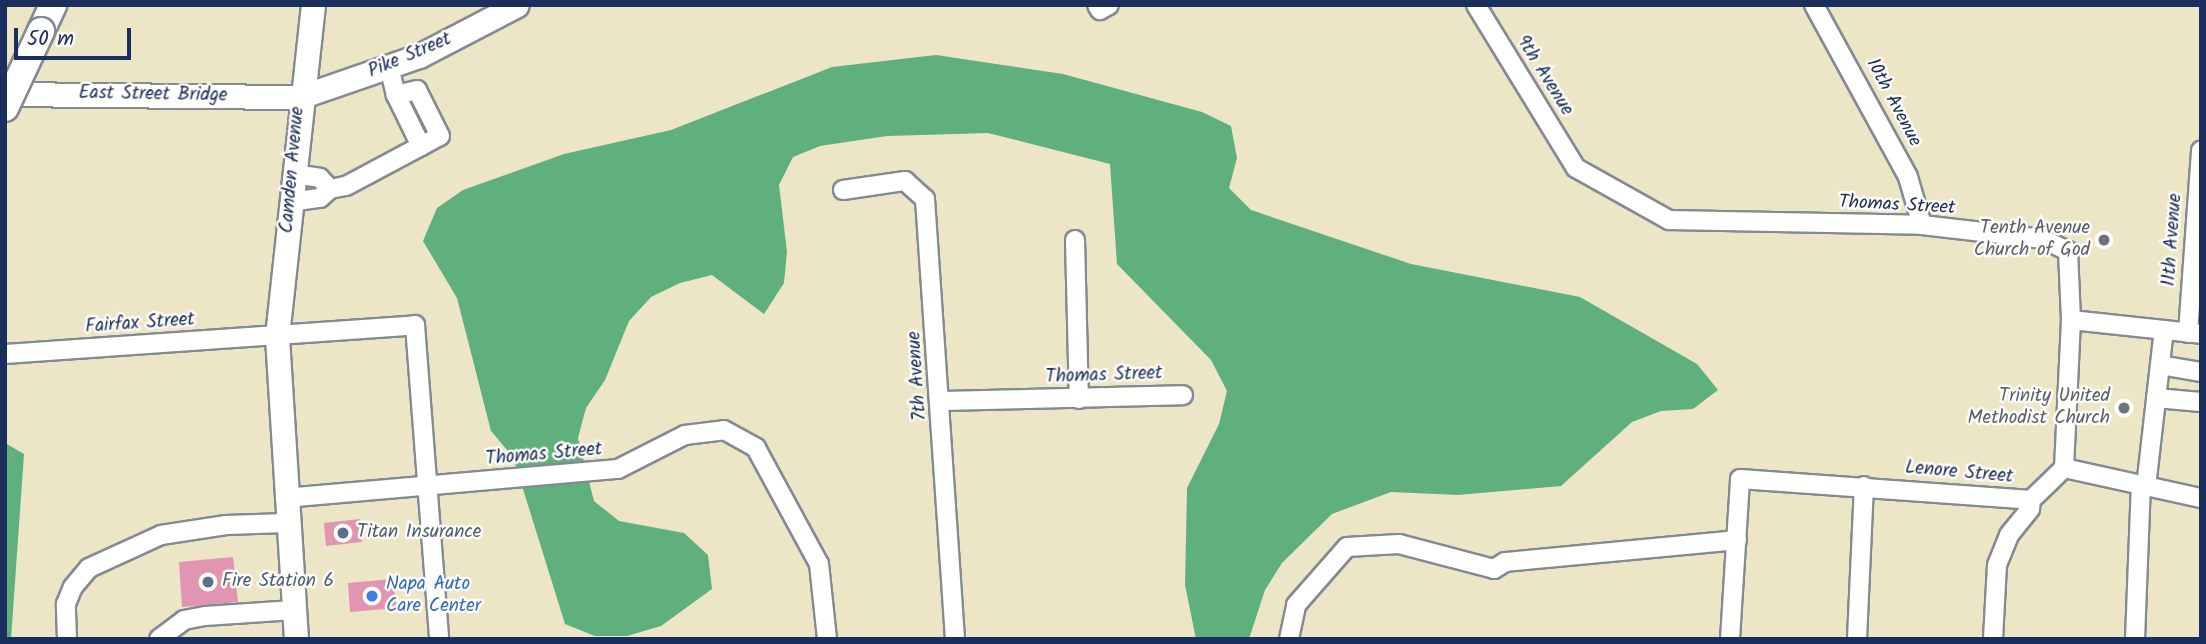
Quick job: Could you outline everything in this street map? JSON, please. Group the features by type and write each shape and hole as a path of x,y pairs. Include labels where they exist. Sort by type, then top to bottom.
{"highway":[{"path":"5,108 53,5"}],"main road":[{"name":"Camden Avenue","path":"296,639 285,498 277,336 300,97 313,5"},
{"name":"Pike Street","path":"300,97 389,67 517,5"},
{"name":"East Street Bridge","path":"5,94 300,97"}],"street":[{"name":"9th Avenue","path":"1476,5 1576,168"},
{"name":"10th Avenue","path":"1814,5 1908,177 1922,225"},
{"path":"290,202 320,198 330,188 346,186 421,146 396,94 389,67"},
{"name":"11th Avenue","path":"2194,333 2201,150"},
{"name":"Thomas Street","path":"1576,168 1669,220 1922,225 2043,239 2068,251 2071,320"},
{"path":"293,174 320,178 330,188"},
{"name":"7th Avenue","path":"843,190 905,181 925,199 942,401 955,639"},
{"path":"1074,240 1079,399"},
{"path":"2194,333 2071,320 2064,468 2201,498"},
{"path":"277,336 415,326 439,639"},
{"path":"2134,639 2144,486 2164,330"},
{"name":"Fairfax Street","path":"5,354 277,336"},
{"path":"2160,365 2201,372"},
{"name":"Thomas Street","path":"942,401 1183,394"},
{"path":"2156,398 2201,402"},
{"name":"Thomas Street","path":"285,498 618,469 685,435 724,430 756,448 820,564 827,639"},
{"name":"Lenore Street","path":"1737,540 1740,479 2031,500 2064,468"},
{"path":"1857,639 1864,486"},
{"path":"1993,639 1997,565 2008,535 2030,509 2031,500"},
{"path":"67,639 66,604 73,587 89,568 161,536 226,525 288,523"},
{"path":"1289,639 1296,605 1347,547 1399,544 1494,569 1505,562 1737,540 1731,639"},
{"path":"159,639 184,620 294,610"}],"green space":[{"path":"936,55 1063,74 1202,112 1231,126 1237,158 1229,188 1251,210 1411,264 1580,297 1697,364 1718,390 1693,409 1661,411 1632,422 1561,486 1458,495 1391,492 1332,514 1282,563 1265,590 1249,639 1196,639 1185,585 1187,488 1219,424 1227,391 1211,360 1117,264 1110,164 988,133 887,136 820,146 793,157 779,185 787,252 784,283 764,314 712,275 680,283 651,297 629,321 605,380 586,408 578,438 594,501 619,521 684,533 708,555 712,589 661,626 627,636 595,636 565,624 513,457 491,431 457,298 423,241 437,208 463,190 564,154 671,130 832,67"},
{"path":"5,443 24,454 11,639 5,639"}],"building":[{"name":"Titan Insurance","path":"360,519 362,542 326,546 324,523"},
{"name":"Fire Station 6","path":"233,557 238,602 182,607 179,562"},
{"name":"Napa Auto Care Center","path":"393,579 397,608 350,612 348,583"}],"place":[{"name":"Tenth Avenue Church of God","path":"2104,240"},
{"name":"Trinity United Methodist Church","path":"2124,408"},
{"name":"Titan Insurance","path":"343,533"},
{"name":"Fire Station 6","path":"208,582"},
{"name":"Napa Auto Care Center","path":"372,596"}]}
